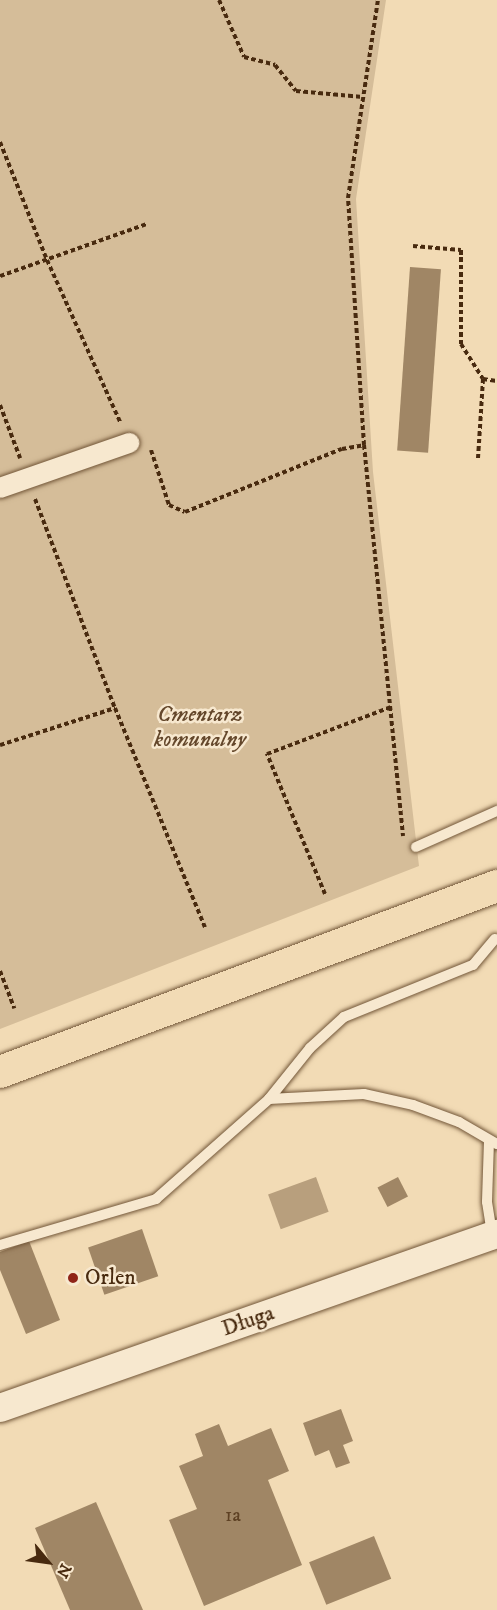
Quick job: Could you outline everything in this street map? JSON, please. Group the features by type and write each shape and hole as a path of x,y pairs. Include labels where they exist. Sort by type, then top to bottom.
{"main road":[{"path":"0,1072 497,886"}],"street":[{"path":"0,488 129,443"},
{"name":"Długa","path":"0,1408 495,1235"}],"lane":[{"path":"416,847 497,811"},
{"path":"0,1245 156,1199 269,1099 310,1048 344,1017 473,965 495,939"},
{"path":"269,1099 364,1094 413,1105 459,1122 493,1142 487,1202 495,1235"}],"path":[{"path":"219,0 244,57 275,65 296,91 363,96"},
{"path":"378,0 348,198 364,445 404,849 416,847"},
{"path":"0,142 47,260 129,443 135,455 150,449 169,505 185,512 342,449 364,445"},
{"path":"0,276 147,224"},
{"path":"413,246 461,250 461,344 483,379 478,459"},
{"path":"483,379 497,381"},
{"path":"0,405 115,708 205,927"},
{"path":"325,894 267,754 391,707"},
{"path":"0,745 115,708"},
{"path":"0,971 14,1008"}],"green space":[{"name":"Cmentarz komunalny","path":"0,0 386,0 356,199 373,472 419,866 0,1029"}],"shaded area":[{"path":"316,1177 329,1212 281,1229 268,1194"}],"building":[{"path":"410,267 441,269 428,453 397,451"},
{"path":"398,1177 408,1197 387,1207 378,1187"},
{"path":"142,1229 158,1276 104,1295 88,1248"},
{"path":"29,1241 60,1320 26,1334 0,1270 0,1252"},
{"path":"341,1409 353,1441 343,1445 350,1463 336,1468 329,1450 315,1456 303,1423"},
{"path":"219,1424 228,1446 271,1428 289,1471 268,1480 302,1565 204,1606 169,1520 197,1509 179,1466 203,1456 195,1434"},
{"path":"96,1502 143,1610 70,1610 35,1528"},
{"path":"374,1536 391,1579 326,1605 309,1562"}],"place":[{"name":"Orlen","path":"73,1278"}]}
